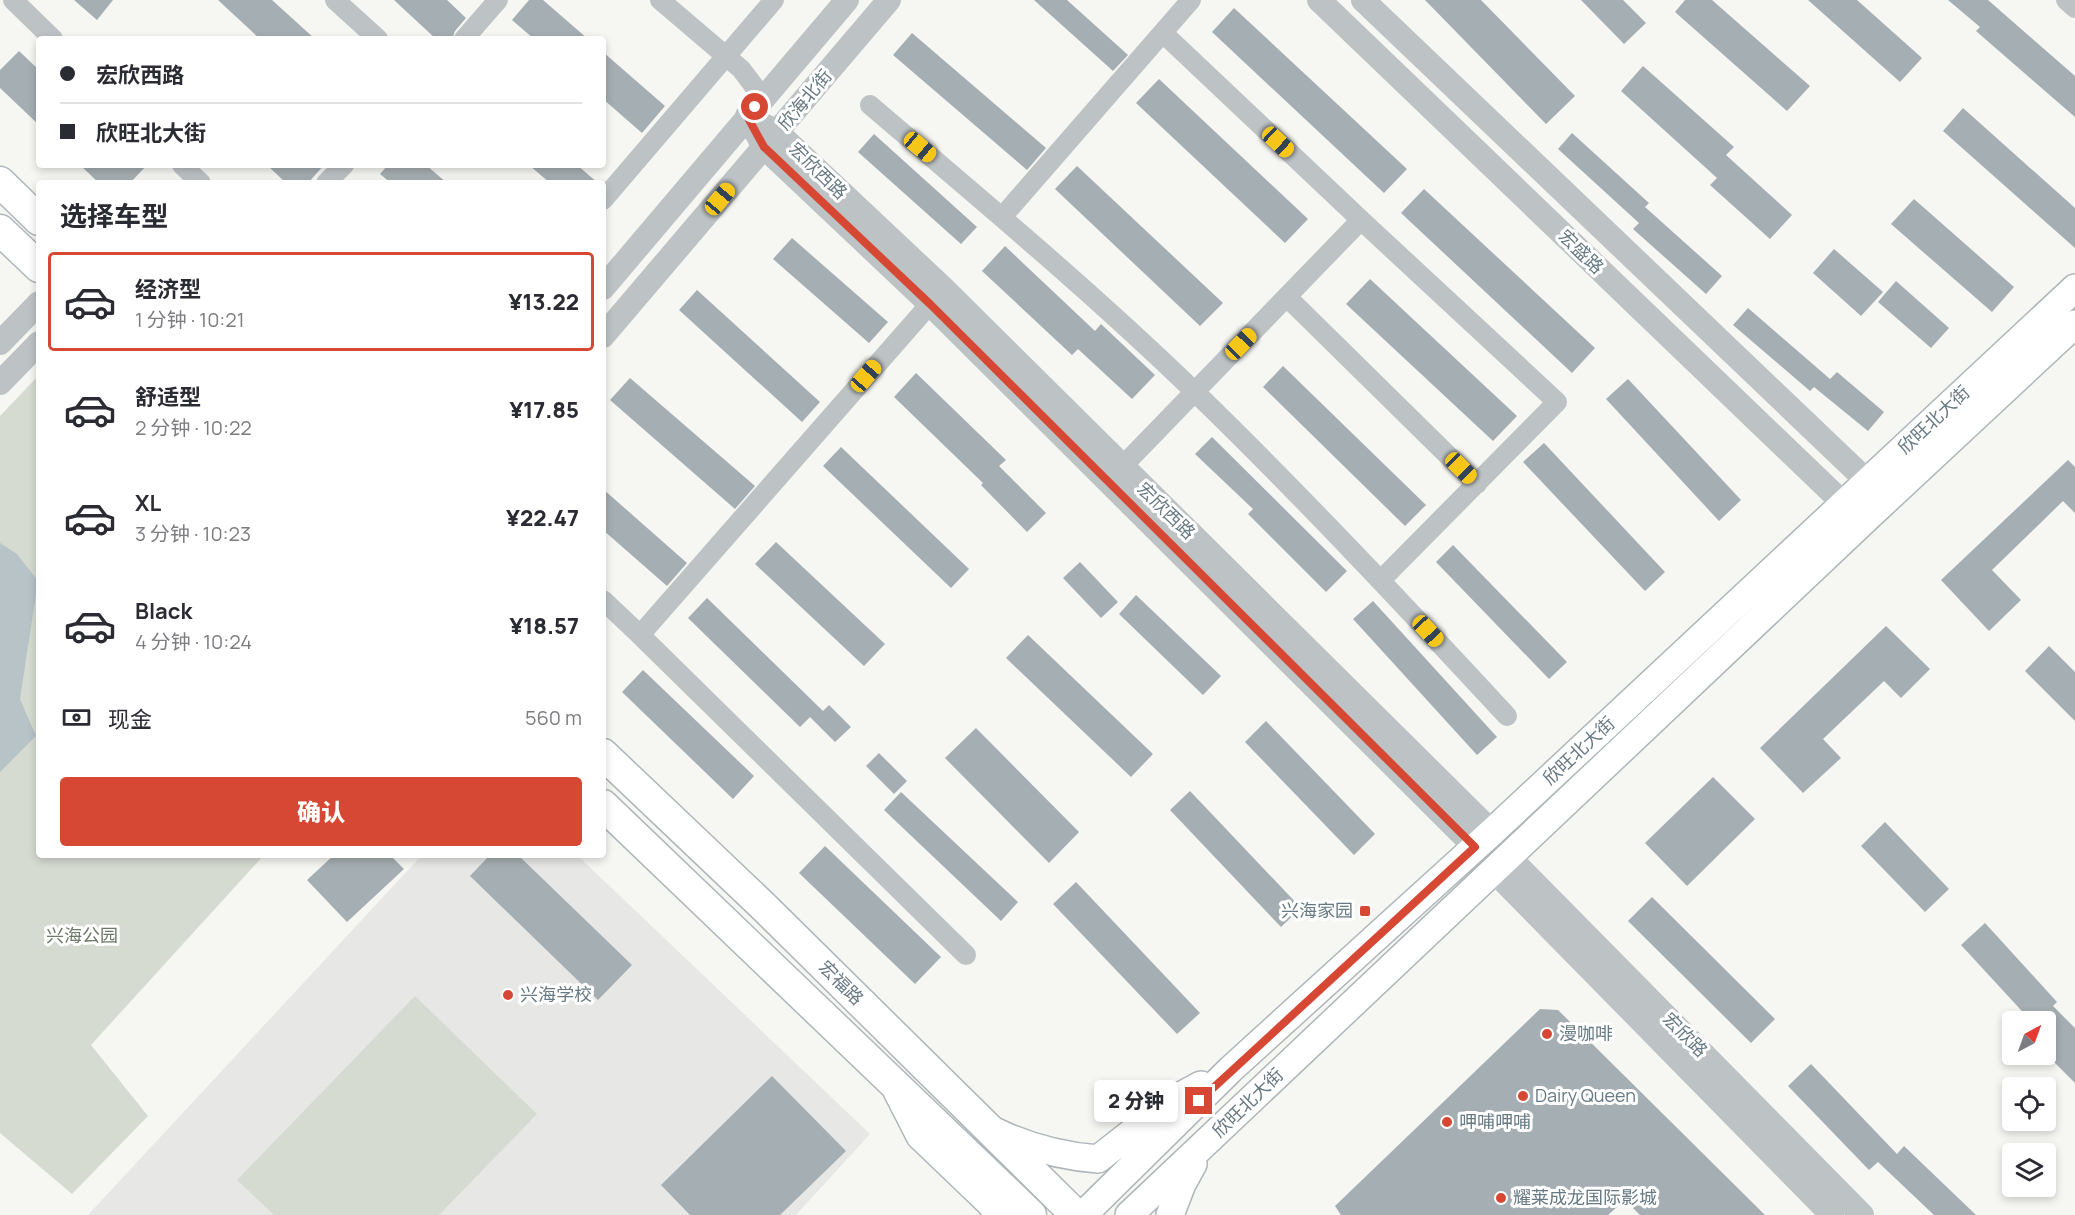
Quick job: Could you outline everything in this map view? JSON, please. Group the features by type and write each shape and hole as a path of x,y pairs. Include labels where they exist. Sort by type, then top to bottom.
{"main road":[{"path":"0,182 36,217"},
{"path":"0,230 36,264"},
{"name":"欣旺北大街","path":"1083,1215 1231,1069 1484,839 2075,288"},
{"name":"欣旺北大街","path":"1129,1215 2075,324"},
{"name":"宏福路","path":"606,757 764,907 1076,1215"},
{"name":"宏福路","path":"606,808 1031,1215"},
{"path":"987,1127 1015,1141 1044,1151 1098,1159 1175,1099 1231,1069"},
{"path":"892,1082 920,1136 991,1204 998,1215"},
{"path":"1170,1215 1182,1184 1204,1145"}],"street":[{"path":"13,0 50,36"},
{"path":"335,0 375,36"},
{"path":"467,36 498,0"},
{"path":"660,0 741,69 763,98"},
{"path":"606,197 774,0"},
{"name":"欣海北街","path":"606,284 847,0"},
{"name":"欣海北街","path":"606,332 889,0"},
{"path":"1002,217 1191,0"},
{"name":"宏盛路","path":"1319,0 1844,504"},
{"name":"宏盛路","path":"1363,0 1868,482"},
{"path":"2066,0 2075,8"},
{"path":"1163,33 1557,402 1382,580"},
{"path":"870,105 1002,217 1195,392 1382,580 1507,716"},
{"name":"宏欣西路","path":"747,116 930,304 1114,474 1484,839"},
{"name":"宏欣西路","path":"771,140 944,290 1114,474"},
{"path":"185,168 198,180"},
{"path":"329,180 341,168"},
{"path":"1114,474 1361,220"},
{"path":"1287,297 1477,484"},
{"path":"640,635 930,304"},
{"path":"0,343 36,306"},
{"path":"0,383 36,346"},
{"path":"606,603 966,955"},
{"name":"宏欣路","path":"1501,863 1832,1215"},
{"name":"宏欣路","path":"1501,863 1862,1215"}],"shaded area":[{"path":"0,543 17,554 36,578 36,594 20,699 36,736 0,772"},
{"name":"兴海学校","path":"419,858 580,858 870,1134 796,1215 88,1215"}],"green space":[{"name":"兴海公园","path":"36,378 36,858 261,858 91,1045 148,1116 72,1194 0,1133 0,416"},
{"path":"415,996 537,1114 439,1215 274,1215 237,1180"}],"building":[{"path":"74,0 113,0 97,20"},
{"path":"218,0 272,0 312,36 257,36"},
{"path":"394,0 447,0 466,18 453,36 433,36"},
{"path":"529,0 543,0 585,36 531,36 512,20"},
{"path":"1034,0 1067,0 1128,55 1113,71"},
{"path":"1425,0 1481,0 1575,96 1546,124"},
{"path":"1581,0 1623,0 1646,23 1624,44"},
{"path":"1685,0 1712,0 1810,86 1787,111 1675,12"},
{"path":"1808,0 1857,0 1922,58 1900,82"},
{"path":"1948,0 1988,0 2075,76 2075,117 1976,31 1980,27"},
{"path":"1234,8 1407,169 1384,193 1212,32"},
{"path":"912,33 1046,148 1027,170 893,55"},
{"path":"19,51 36,67 36,122 0,88 0,70"},
{"path":"606,55 665,106 642,133 606,102"},
{"path":"1643,66 1734,147 1726,155 1792,215 1770,239 1710,185 1717,178 1621,91"},
{"path":"1159,79 1308,219 1285,243 1136,103"},
{"path":"1963,108 2075,208 2075,248 1943,131"},
{"path":"1572,133 1649,203 1645,207 1722,276 1706,294 1633,229 1639,223 1558,149"},
{"path":"874,134 977,227 961,244 858,152"},
{"path":"1077,166 1223,303 1200,326 1055,189"},
{"path":"83,168 144,168 133,180 96,180"},
{"path":"270,168 321,168 311,180 283,180"},
{"path":"385,168 430,168 444,180 387,180 380,174"},
{"path":"532,168 580,168 594,180 546,180"},
{"path":"1424,189 1595,348 1572,373 1401,213"},
{"path":"1914,199 2014,287 1992,312 1891,224"},
{"path":"792,238 888,322 869,343 773,259"},
{"path":"1005,246 1095,331 1101,324 1155,375 1132,399 1078,349 1072,355 982,271"},
{"path":"1834,249 1883,292 1861,316 1813,273"},
{"path":"1370,279 1517,416 1493,441 1346,304"},
{"path":"1896,281 1949,328 1931,348 1878,302"},
{"path":"697,290 820,402 802,422 679,310"},
{"path":"1748,308 1830,379 1837,372 1884,412 1868,431 1814,387 1810,391 1733,325"},
{"path":"1283,366 1426,505 1405,526 1263,387"},
{"path":"916,373 1006,460 999,466 1046,513 1027,532 981,485 983,483 894,397"},
{"path":"630,378 755,486 735,509 610,400"},
{"path":"1628,379 1741,500 1719,521 1606,399"},
{"path":"1212,437 1347,571 1326,592 1248,514 1253,509 1195,454"},
{"path":"1544,443 1665,572 1645,591 1523,462"},
{"path":"841,447 969,569 951,588 823,466"},
{"path":"2068,460 2075,467 2075,513 2063,501 1992,570 2021,600 1989,631 1941,580"},
{"path":"606,492 687,563 667,586 606,533"},
{"path":"776,542 885,644 864,666 755,564"},
{"path":"1453,545 1567,662 1549,679 1436,562"},
{"path":"1080,562 1118,602 1101,618 1063,578"},
{"path":"1136,595 1221,676 1203,695 1119,614"},
{"path":"707,598 823,711 829,705 851,727 835,742 810,717 800,727 688,618"},
{"path":"1373,601 1497,737 1477,755 1353,619"},
{"path":"1886,626 1930,669 1901,698 1884,681 1823,739 1841,758 1803,793 1760,748"},
{"path":"1028,635 1153,754 1131,777 1006,658"},
{"path":"2049,646 2075,672 2075,721 2025,671"},
{"path":"643,670 754,776 733,799 622,692"},
{"path":"1266,721 1375,834 1354,855 1245,742"},
{"path":"976,728 1079,832 1049,863 945,758"},
{"path":"879,753 907,781 894,794 866,766"},
{"path":"1713,777 1755,819 1687,886 1645,843"},
{"path":"1190,791 1301,908 1281,927 1170,810"},
{"path":"901,792 1018,902 1001,921 884,810"},
{"path":"1885,822 1949,889 1925,912 1861,846"},
{"path":"825,846 941,957 915,984 799,873"},
{"path":"331,858 393,858 404,869 347,922 307,880"},
{"path":"487,858 521,858 632,965 598,1000 470,876"},
{"path":"1076,882 1200,1013 1177,1034 1053,904"},
{"path":"1652,897 1775,1019 1751,1043 1628,921"},
{"path":"1985,923 2057,1002 2053,1006 2075,1028 2075,1083 2056,1064 2056,1011 2022,1011 1961,945"},
{"path":"1540,1009 1558,1010 1765,1215 1640,1215 1625,1200 1608,1215 1341,1215 1335,1206"},
{"path":"1811,1064 1897,1154 1904,1146 1976,1215 1934,1215 1878,1162 1869,1170 1788,1086"},
{"path":"772,1076 846,1151 780,1215 690,1215 661,1185"}],"place":[{"name":"兴海家园","path":"1365,911"},
{"name":"兴海学校","path":"508,995"},
{"name":"漫咖啡","path":"1547,1034"},
{"name":"Dairy Queen","path":"1523,1096"},
{"name":"呷哺呷哺","path":"1447,1122"},
{"name":"耀莱成龙国际影城","path":"1501,1198"}],"route":[{"path":"755,107 747,116 764,147 930,304 1475,847 1231,1069 1199,1101"}]}
